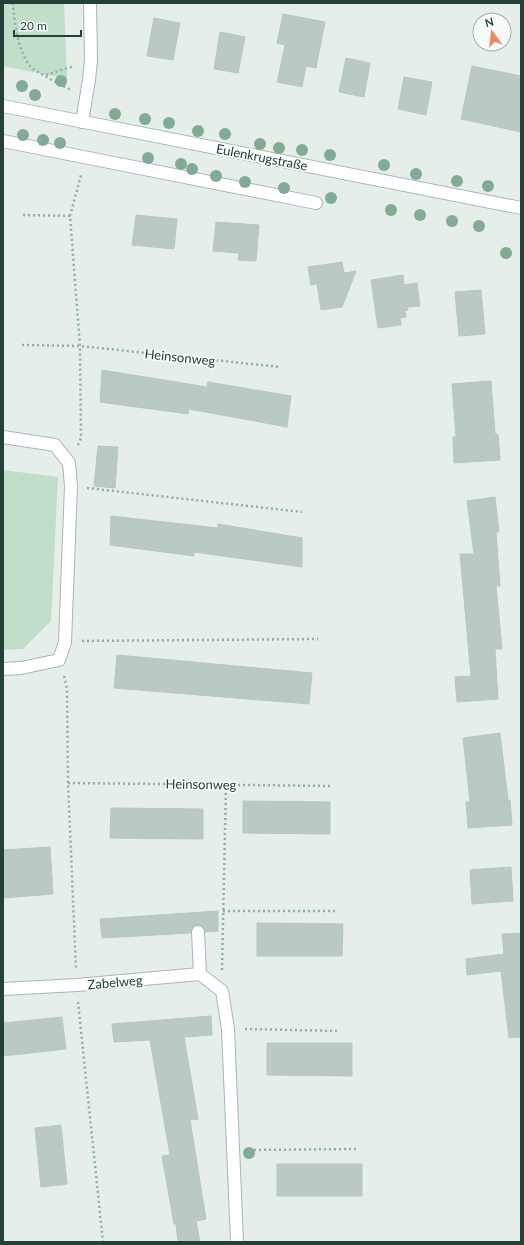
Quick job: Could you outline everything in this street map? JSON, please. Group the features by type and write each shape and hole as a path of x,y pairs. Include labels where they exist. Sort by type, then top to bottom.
{"street":[{"path":"82,122 90,80 90,3"},
{"name":"Eulenkrugstraße","path":"3,106 521,208"},
{"path":"3,141 316,203"},
{"path":"3,437 55,445 69,463 71,486 65,642 59,660 21,668 3,669"},
{"path":"198,932 200,974 222,991 228,1029 237,1242"},
{"name":"Zabelweg","path":"3,989 77,985 200,974"}],"path":[{"path":"13,3 18,43 30,67 73,92"},
{"path":"46,76 91,60"},
{"path":"69,463 81,438 80,346 70,216 86,158"},
{"path":"23,215 70,216"},
{"name":"Heinsonweg","path":"22,345 80,346 280,368"},
{"path":"71,486 302,512"},
{"path":"65,642 318,639"},
{"path":"59,660 67,688 68,783 77,985 103,1242"},
{"name":"Heinsonweg","path":"68,783 333,786"},
{"path":"222,991 226,785"},
{"path":"223,911 336,911"},
{"path":"228,1029 340,1031"},
{"path":"233,1150 356,1148"}],"green space":[{"path":"3,3 64,3 67,79 3,66"},
{"path":"3,470 58,477 51,621 23,649 3,650"}],"building":[{"path":"283,14 325,22 316,68 306,66 302,87 277,82 285,45 277,43"},
{"path":"154,18 180,23 173,60 147,56"},
{"path":"220,32 245,37 238,73 214,69"},
{"path":"346,58 370,63 364,97 339,92"},
{"path":"472,66 521,76 521,132 461,119"},
{"path":"404,77 432,82 426,115 398,109"},
{"path":"136,215 177,219 174,249 132,245"},
{"path":"216,222 259,225 256,261 238,260 239,253 213,251"},
{"path":"342,262 344,273 356,271 342,307 321,310 317,284 311,285 308,267"},
{"path":"403,275 404,285 417,283 420,306 407,307 408,310 405,311 406,317 400,318 401,325 378,328 371,280"},
{"path":"481,290 485,334 459,336 455,292"},
{"path":"102,370 207,387 208,382 291,396 287,427 189,409 188,414 100,402"},
{"path":"491,381 495,434 498,434 500,460 454,463 453,437 456,437 452,384"},
{"path":"98,446 118,447 115,488 94,486"},
{"path":"495,497 499,532 496,532 500,586 496,586 502,649 495,649 498,699 457,702 455,677 471,676 460,554 474,554 467,501"},
{"path":"111,516 218,528 218,524 302,538 302,567 194,552 194,556 110,545"},
{"path":"117,655 312,673 309,704 114,688"},
{"path":"500,733 508,800 510,800 512,825 468,828 466,802 470,802 463,738"},
{"path":"243,801 330,802 330,834 243,833"},
{"path":"111,808 203,809 203,839 110,838"},
{"path":"50,847 53,894 3,898 3,850"},
{"path":"511,867 513,901 472,904 470,870"},
{"path":"218,911 218,931 205,932 202,926 197,925 192,928 191,933 102,938 100,919"},
{"path":"257,923 343,924 342,956 257,956"},
{"path":"521,933 521,1037 509,1038 501,971 467,975 466,959 504,954 502,934"},
{"path":"211,1016 212,1035 184,1037 198,1119 190,1120 206,1219 196,1221 200,1242 178,1242 176,1224 174,1224 162,1156 170,1155 150,1040 114,1042 112,1024"},
{"path":"62,1017 66,1049 3,1056 3,1023"},
{"path":"267,1043 352,1043 352,1076 267,1075"},
{"path":"61,1125 67,1184 41,1187 35,1128"},
{"path":"277,1164 362,1164 362,1196 277,1196"}]}
